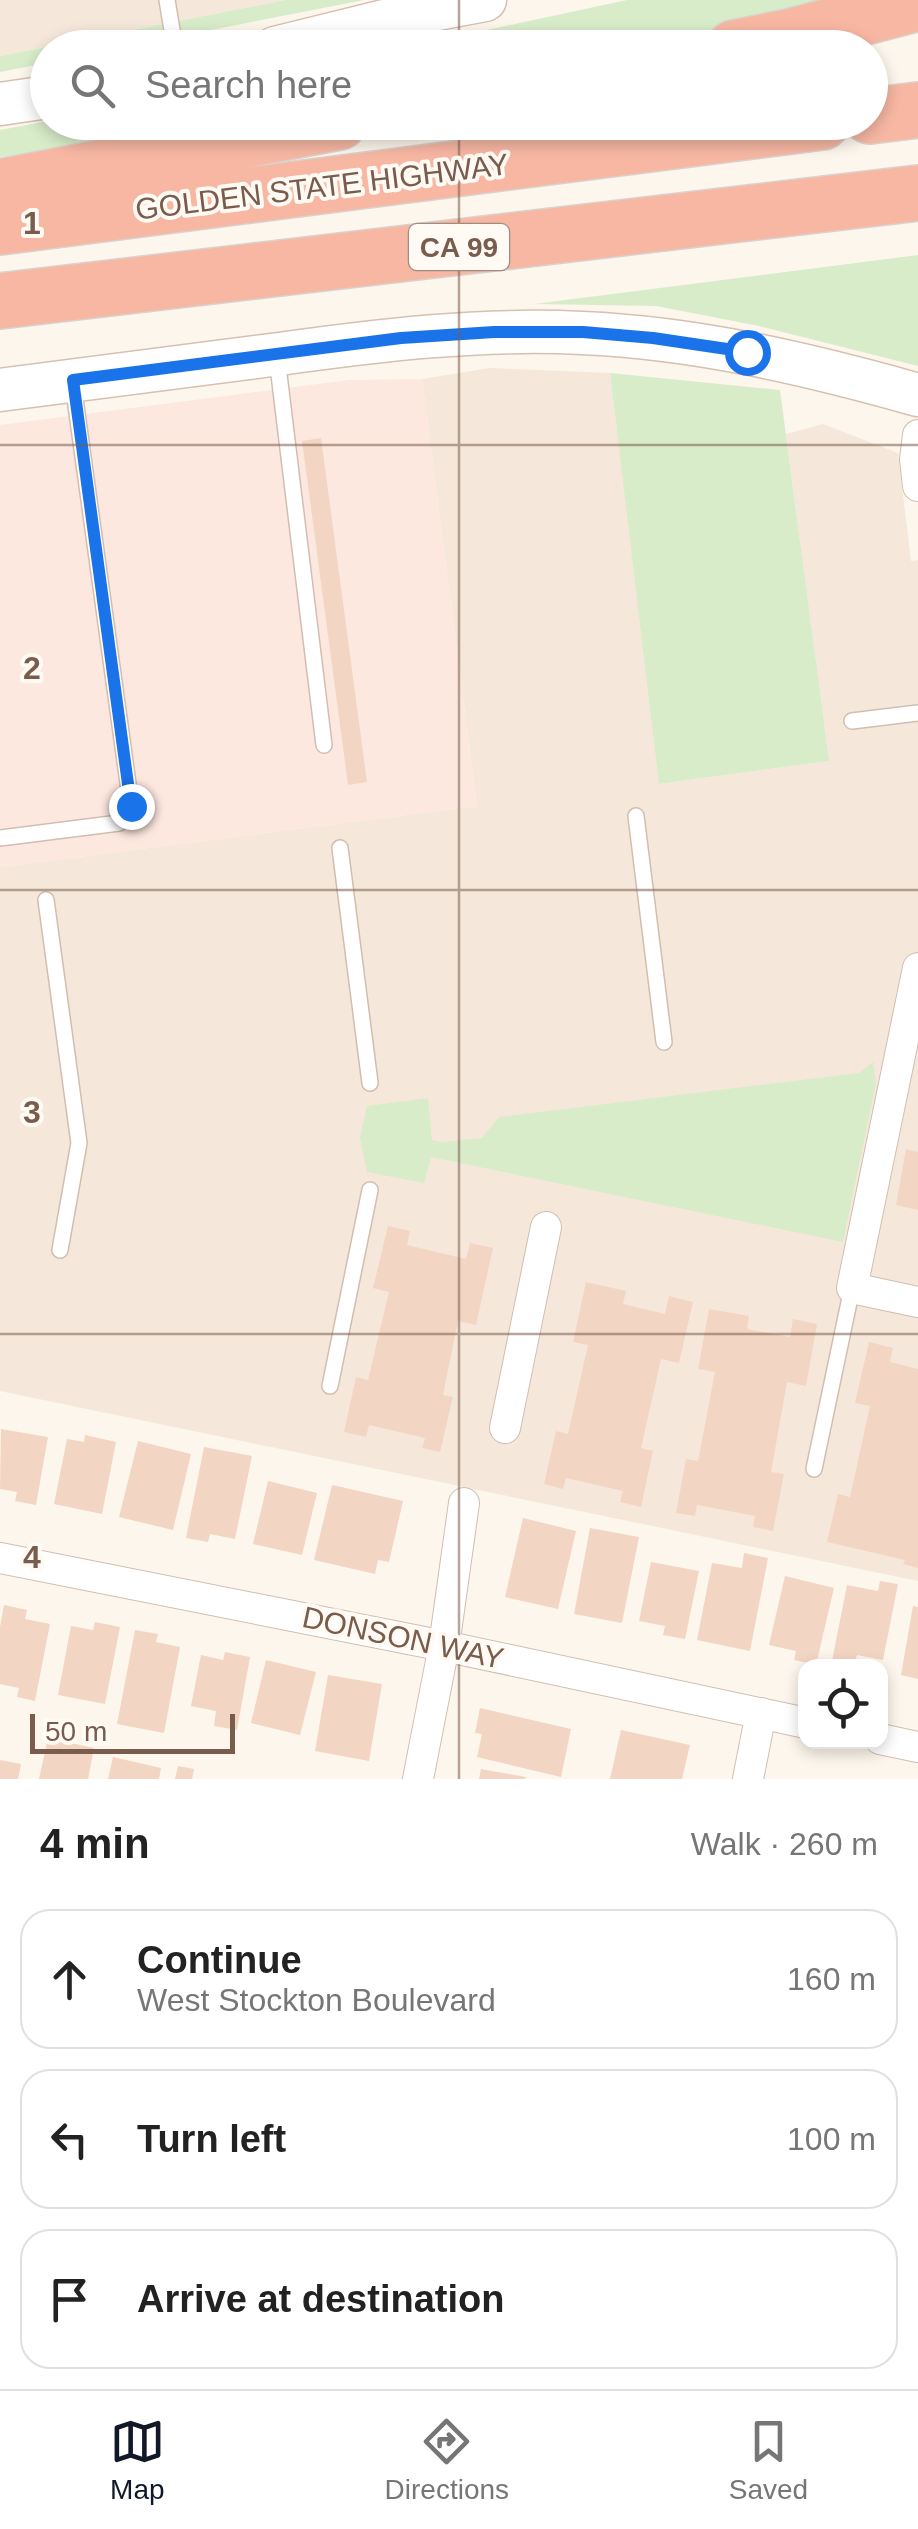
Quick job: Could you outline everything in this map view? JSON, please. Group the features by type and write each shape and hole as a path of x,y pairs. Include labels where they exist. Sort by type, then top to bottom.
{"highway":[{"path":"816,30 918,3"},
{"path":"888,114 918,110"},
{"path":"0,187 246,140"},
{"name":"GOLDEN STATE HIGHWAY","path":"0,227 681,140"},
{"name":"CA 99","path":"0,301 918,193"}],"street":[{"path":"348,30 485,0"},
{"path":"0,104 30,100"},
{"path":"0,390 401,338 495,339 583,332 653,338 795,362 918,395"},
{"path":"918,435 918,486"},
{"path":"918,968 852,1288 918,1302"},
{"path":"505,1428 546,1227"},
{"path":"418,1779 444,1646 464,1503"},
{"name":"DONSON WAY","path":"0,1558 798,1721"},
{"path":"748,1779 761,1714"},
{"path":"888,1741 918,1747"}],"lane":[{"path":"167,0 172,30"},
{"path":"277,354 324,745"},
{"path":"0,838 120,823 131,806 73,380"},
{"path":"852,721 918,712"},
{"path":"636,816 664,1042"},
{"path":"340,848 370,1083"},
{"path":"46,900 79,1143 60,1250"},
{"path":"330,1386 370,1190"},
{"path":"814,1470 852,1288"}],"shaded area":[{"path":"0,0 286,0 133,30 30,30 30,50 0,56"},
{"path":"490,368 610,373 660,784 828,761 786,434 823,424 898,453 911,561 918,560 918,1581 0,1391 0,867 477,806 422,379"},
{"path":"422,379 477,806 0,867 0,425 349,380"}],"green space":[{"path":"286,0 364,0 211,30 133,30"},
{"path":"627,0 872,0 752,30 486,30"},
{"path":"30,50 30,66 0,72 0,56"},
{"path":"30,124 30,140 122,140 0,157 0,130"},
{"path":"918,255 918,366 759,326 656,306 534,304"},
{"path":"610,373 780,390 829,761 659,784"},
{"path":"873,1062 876,1083 843,1242 431,1157 424,1183 367,1172 360,1138 367,1106 428,1098 432,1140 441,1142 482,1138 499,1117 859,1073"}],"building":[{"path":"321,438 367,782 348,785 302,441"},
{"path":"906,1149 918,1152 918,1210 896,1205"},
{"path":"388,1226 410,1231 407,1245 466,1259 470,1243 493,1248 476,1325 458,1321 443,1395 453,1397 440,1452 422,1448 425,1438 369,1425 366,1437 344,1432 356,1377 368,1380 389,1292 373,1288"},
{"path":"586,1282 626,1291 623,1304 665,1314 669,1296 693,1302 679,1363 661,1359 641,1448 653,1451 641,1507 620,1502 623,1491 566,1478 563,1489 544,1484 556,1431 568,1434 588,1345 573,1342"},
{"path":"709,1309 749,1316 747,1329 790,1337 793,1319 817,1324 806,1386 787,1382 771,1472 784,1474 773,1531 753,1527 755,1516 697,1505 695,1516 676,1513 686,1459 698,1461 715,1372 698,1369"},
{"path":"869,1342 893,1348 890,1362 918,1369 918,1568 903,1564 905,1560 827,1542 838,1494 850,1497 870,1406 855,1403"},
{"path":"1,1429 48,1437 36,1505 15,1501 17,1492 0,1489"},
{"path":"85,1435 116,1442 102,1514 54,1504 67,1439 84,1442"},
{"path":"138,1441 191,1454 173,1530 119,1517"},
{"path":"204,1447 252,1456 235,1539 210,1534 208,1542 186,1538"},
{"path":"268,1481 317,1493 302,1555 253,1544"},
{"path":"332,1485 403,1501 389,1562 378,1560 375,1574 314,1560"},
{"path":"523,1518 576,1531 558,1609 505,1597"},
{"path":"590,1528 639,1537 622,1623 574,1614"},
{"path":"744,1553 768,1558 750,1651 697,1640 712,1563 742,1568"},
{"path":"651,1562 699,1571 685,1639 663,1635 665,1626 639,1621"},
{"path":"785,1576 834,1588 817,1659 794,1660 796,1651 769,1645"},
{"path":"880,1581 898,1584 883,1659 857,1655 856,1659 832,1659 847,1585 878,1591"},
{"path":"4,1605 27,1610 25,1619 50,1624 35,1701 17,1697 19,1688 0,1684"},
{"path":"913,1606 918,1607 918,1679 901,1675"},
{"path":"95,1622 120,1627 105,1704 58,1695 71,1626 93,1630"},
{"path":"135,1630 158,1634 156,1642 180,1647 164,1733 117,1724"},
{"path":"225,1652 250,1657 237,1730 214,1726 216,1711 191,1706 201,1655 223,1660"},
{"path":"266,1660 316,1672 300,1735 251,1723"},
{"path":"328,1675 382,1684 369,1761 315,1751"},
{"path":"480,1708 571,1729 561,1777 477,1757 482,1734 475,1733"},
{"path":"621,1730 690,1745 682,1779 610,1779"},
{"path":"48,1738 94,1748 88,1779 39,1779"},
{"path":"113,1757 161,1768 159,1779 108,1779"},
{"path":"0,1760 21,1764 18,1779 0,1779"},
{"path":"178,1766 194,1769 192,1779 175,1779"},
{"path":"481,1769 526,1777 479,1779"}],"route":[{"path":"131,806 73,380 401,338 494,332 583,332 747,352"}]}
